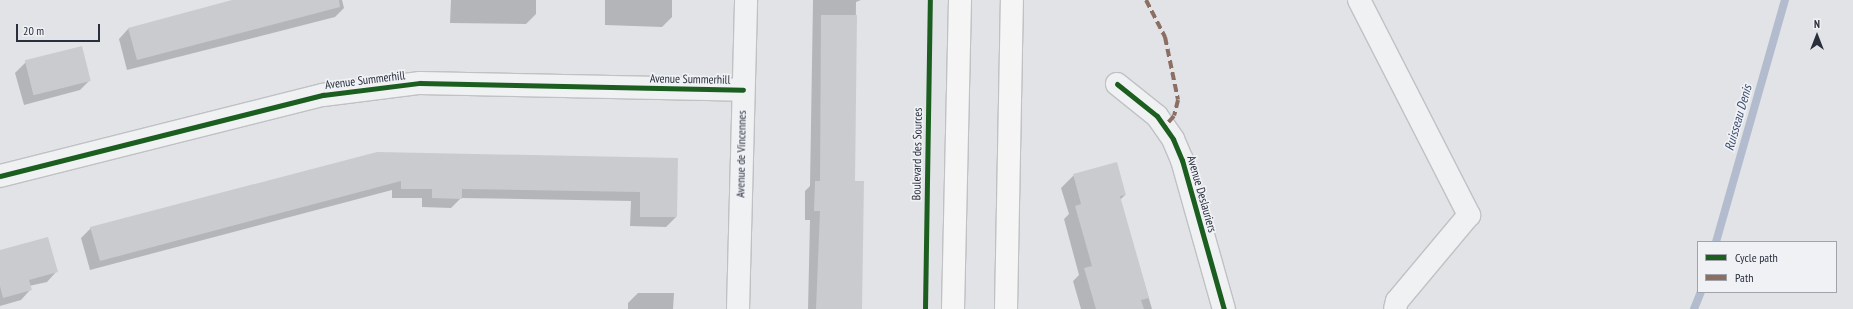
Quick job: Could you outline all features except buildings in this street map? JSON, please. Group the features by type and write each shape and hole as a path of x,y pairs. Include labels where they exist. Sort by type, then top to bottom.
{"main road":[{"path":"953,309 960,0"},
{"path":"1006,309 1012,0"}],"street":[{"name":"Avenue de Vincennes","path":"738,309 746,0"},
{"path":"1359,0 1469,215 1397,301 1395,309"},
{"name":"Avenue Summerhill","path":"0,176 323,95 420,83 743,90"},
{"name":"Avenue Deslauriers","path":"1117,84 1157,116 1172,139 1182,160 1224,309"}],"waterway":[{"name":"Ruisseau Denis","path":"1716,241 1785,0"},
{"name":"Ruisseau Denis","path":"1694,309 1701,293"}],"marked path":[{"path":"1146,0 1165,37 1178,100 1174,116 1165,126"}],"cycle path":[{"name":"Boulevard des Sources","path":"925,309 930,0"},
{"path":"0,176 323,95 420,83 743,90"},
{"path":"1117,84 1157,116 1173,139 1182,160 1224,309"}]}
